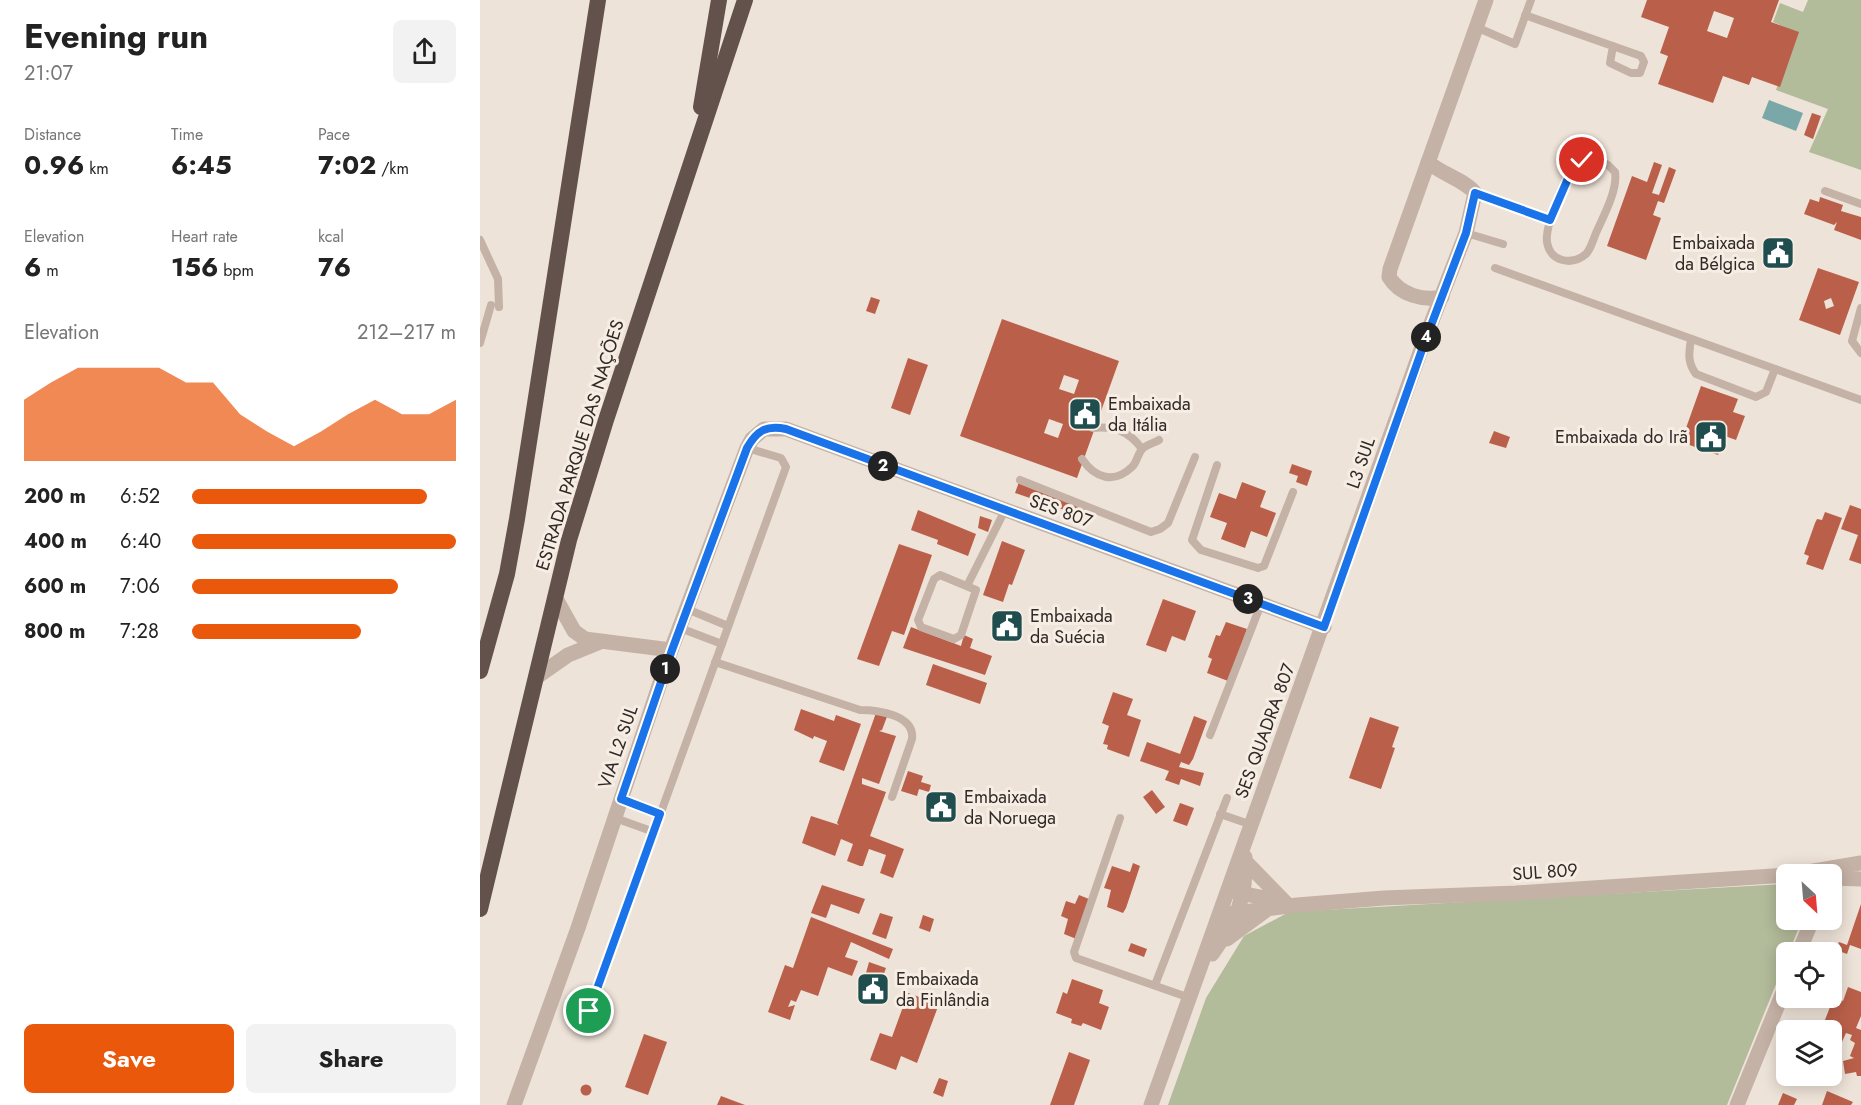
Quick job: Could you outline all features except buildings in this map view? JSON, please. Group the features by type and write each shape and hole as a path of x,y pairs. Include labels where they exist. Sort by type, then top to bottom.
{"highway":[{"name":"ESTRADA PARQUE DAS NAÇÕES","path":"480,671 507,574 518,519 598,0"},
{"path":"588,65 611,0"},
{"path":"690,167 719,0"},
{"name":"ESTRADA PARQUE DAS NAÇÕES","path":"480,909 538,676 555,597 606,420 745,0"}],"street":[{"path":"1435,304 1400,290 1389,277 1390,269 1486,0"},
{"path":"1425,168 1471,188 1475,193"},
{"name":"L3 SUL","path":"1324,627 1435,304 1466,233 1475,193"},
{"name":"VIA L2 SUL","path":"514,1105 672,650 747,448 752,439 764,429 786,429"},
{"name":"SES 807","path":"786,429 1004,512 1324,627"},
{"path":"555,597 574,631 585,639 672,650"},
{"name":"SES QUADRA 807","path":"1200,971 1238,913 1237,892 1252,825 1324,627"},
{"path":"538,676 568,655 600,642"},
{"path":"1245,855 1291,903"},
{"name":"SUL 809","path":"1842,869 1861,863"},
{"name":"SUL 809","path":"1221,915 1291,903 1516,893 1776,875"},
{"name":"SUL 809","path":"1842,875 1861,879"},
{"name":"SES QUADRA 807","path":"1151,1105 1221,915 1237,892"},
{"name":"SUL 809","path":"1237,892 1291,903"},
{"path":"1216,949 1232,934 1269,908"},
{"path":"1737,1105 1777,1008"}],"lane":[{"path":"1476,27 1515,44 1531,0"},
{"path":"1525,15 1613,46 1641,56 1644,62 1640,73 1630,73 1610,63 1613,46"},
{"path":"1597,159 1613,169 1616,177 1588,252 1573,261 1554,256 1547,242 1550,220 1568,177 1578,163 1597,159"},
{"path":"1825,191 1861,204"},
{"path":"1475,193 1550,220"},
{"path":"1466,233 1503,244"},
{"path":"480,240 498,279 495,306 480,343"},
{"path":"1495,268 1861,400"},
{"path":"1861,308 1852,341 1861,353"},
{"path":"1691,339 1688,358 1690,367 1696,374 1756,397 1766,392 1775,369"},
{"path":"1094,428 1110,427 1132,435 1142,448"},
{"path":"1082,459 1091,473 1104,478 1119,474 1133,466 1142,448 1159,440"},
{"path":"589,1011 786,467 782,459 747,448"},
{"path":"1020,480 1151,532 1160,530 1167,524 1195,457"},
{"path":"1217,465 1192,540 1201,550 1258,568 1264,566 1293,492"},
{"path":"968,584 1004,512"},
{"path":"940,576 968,584 975,587 976,592 961,635 954,639 919,624 918,620 934,579 940,576"},
{"path":"1210,735 1261,604"},
{"path":"687,609 728,626"},
{"path":"680,628 722,644"},
{"path":"715,662 860,710 880,710 909,725 913,732 912,739 892,797"},
{"path":"1155,985 1227,798"},
{"path":"621,799 660,814"},
{"path":"1220,814 1252,825"},
{"path":"615,818 654,832"},
{"path":"1120,818 1074,952 1076,958 1190,998"}],"green space":[{"path":"1808,0 1861,0 1861,170 1809,152 1828,109 1776,90 1796,32 1773,22 1780,3 1803,12"},
{"path":"1776,885 1776,930 1798,930 1793,942 1776,942 1776,984 1727,1105 1168,1105 1206,998 1244,936 1289,912"}],"water":[{"path":"1769,100 1803,113 1796,131 1762,118"}],"place":[{"name":"Embaixada da Bélgica","path":"1778,253"},
{"name":"Embaixada da Itália","path":"1085,414"},
{"name":"Embaixada do Irã","path":"1711,437"},
{"name":"Embaixada da Suécia","path":"1007,626"},
{"name":"Embaixada da Noruega","path":"941,807"},
{"name":"Embaixada da Finlândia","path":"873,989"}],"route":[{"path":"589,1011 660,814 621,799 672,650 747,448 759,432 775,427 786,429 1004,512 1324,627 1424,344 1466,233 1476,199 1475,193 1550,220 1573,167 1582,160"}]}
